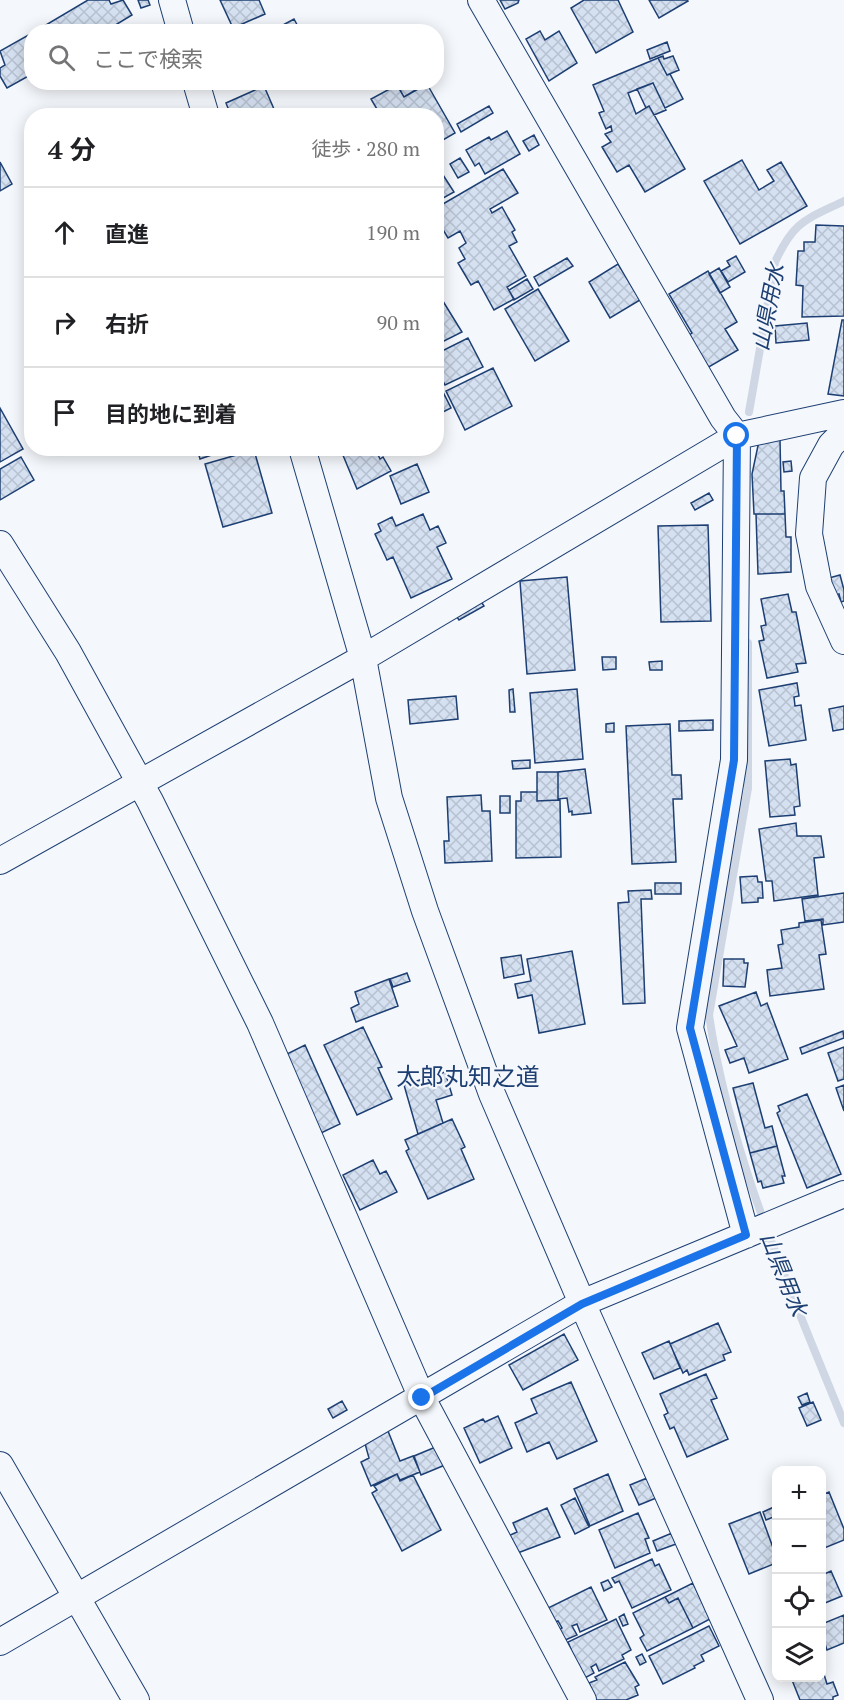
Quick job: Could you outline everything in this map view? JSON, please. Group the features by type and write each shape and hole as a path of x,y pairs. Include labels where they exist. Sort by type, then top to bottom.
{"street":[{"path":"172,0 179,24"},
{"path":"481,0 723,418 737,436 734,760 690,1028 759,1229"},
{"path":"198,90 204,108"},
{"path":"0,861 139,781 363,658 737,436 844,413"},
{"path":"844,432 831,446 813,478 809,534 819,586 844,641"},
{"path":"304,456 363,658 389,798 425,911 492,1094 582,1304 760,1700"},
{"path":"0,544 68,652 139,781 260,1023 422,1398 583,1700"},
{"path":"0,1642 582,1304 844,1194"},
{"path":"0,1465 136,1700"}],"building":[{"path":"88,0 109,0 111,4 123,0 132,15 117,24 48,24"},
{"path":"138,0 148,0 150,5 141,8"},
{"path":"220,0 259,0 265,14 242,24 231,24"},
{"path":"500,0 519,0 518,3 505,9"},
{"path":"584,0 618,0 633,32 596,53 571,8"},
{"path":"649,0 687,0 688,1 659,18"},
{"path":"294,19 297,24 285,24"},
{"path":"540,31 545,40 559,31 577,63 549,81 526,39"},
{"path":"24,38 24,78 7,88 0,76 0,68 5,65 0,51"},
{"path":"667,42 670,51 650,59 647,50"},
{"path":"663,56 664,59 673,56 679,70 667,75 658,58"},
{"path":"658,58 667,75 670,74 683,99 665,108 653,83 628,93 636,114 649,106 685,169 645,192 629,165 617,172 602,147 611,142 605,134 612,131 611,126 606,129 599,113 604,111 593,85"},
{"path":"653,83 666,110 654,115 649,106 646,108 637,89"},
{"path":"255,90 266,90 274,108 228,108 226,103"},
{"path":"388,90 400,90 404,97 416,90 430,90 441,108 376,108 371,99"},
{"path":"400,90 416,90 404,97"},
{"path":"489,106 493,113 461,132 457,124"},
{"path":"444,114 455,133 444,139"},
{"path":"507,131 520,154 485,174 479,163 475,166 466,150 489,137 491,140"},
{"path":"534,135 539,145 529,151 523,141"},
{"path":"460,158 469,172 458,178 450,164"},
{"path":"742,160 759,190 774,181 767,170 781,162 807,206 740,244 704,181"},
{"path":"0,162 12,184 0,191"},
{"path":"503,169 518,193 490,209 492,213 502,207 515,230 512,232 517,242 509,246 526,276 507,287 514,299 494,310 478,281 471,285 458,263 465,259 459,248 466,243 460,231 448,238 444,231 444,203"},
{"path":"444,176 454,192 444,198"},
{"path":"816,225 844,226 844,316 802,317 803,286 796,285 798,251 804,251 804,242 815,242"},
{"path":"736,256 745,272 728,282 721,271 730,266 727,261"},
{"path":"567,258 573,266 539,286 534,277"},
{"path":"618,264 640,300 610,318 589,282"},
{"path":"719,268 730,287 720,293 709,274"},
{"path":"708,271 737,322 725,329 738,350 707,368 688,336 692,333 669,294"},
{"path":"527,279 533,289 514,300 509,290"},
{"path":"538,289 569,341 535,361 505,309"},
{"path":"444,303 462,332 444,341"},
{"path":"842,320 844,320 844,396 828,394"},
{"path":"807,323 809,340 776,343 775,326"},
{"path":"468,338 483,367 445,385 444,350"},
{"path":"493,368 512,406 465,430 446,391"},
{"path":"444,394 451,408 444,412"},
{"path":"0,408 23,449 0,462"},
{"path":"780,439 781,491 784,491 785,514 754,514 752,474 759,441"},
{"path":"233,456 256,456 272,513 223,527 205,464"},
{"path":"343,456 379,456 380,459 383,457 391,471 357,489"},
{"path":"21,457 34,480 0,500 0,469"},
{"path":"791,461 792,471 784,472 783,462"},
{"path":"417,464 429,492 401,504 390,476"},
{"path":"709,493 713,500 695,510 691,503"},
{"path":"423,514 430,530 438,526 446,543 437,547 452,579 411,598 393,557 387,560 375,534 381,531 378,524 392,517 396,526"},
{"path":"756,514 785,514 786,537 791,537 791,572 758,574"},
{"path":"708,525 711,621 661,622 658,526"},
{"path":"840,575 844,590 844,601 841,602 839,594 834,596 829,578"},
{"path":"567,577 575,670 527,674 520,581"},
{"path":"788,594 792,612 796,612 806,663 796,664 798,672 767,678 759,641 764,640 761,626 766,625 761,599"},
{"path":"480,600 484,606 459,620 455,614"},
{"path":"602,657 616,657 616,669 603,670"},
{"path":"662,661 662,670 650,670 649,662"},
{"path":"797,683 799,696 794,697 795,706 801,705 806,740 769,746 759,690"},
{"path":"513,689 515,712 510,712 509,690"},
{"path":"577,689 583,759 535,763 530,693"},
{"path":"456,696 458,719 410,724 408,700"},
{"path":"844,706 844,729 833,731 829,709"},
{"path":"713,720 713,730 679,731 679,721"},
{"path":"614,723 614,732 606,732 606,724"},
{"path":"670,724 672,775 681,775 682,799 673,799 676,862 632,864 626,726"},
{"path":"790,759 791,765 796,764 800,806 794,807 795,815 770,817 765,761"},
{"path":"530,760 530,768 513,769 512,761"},
{"path":"585,769 591,813 572,815 572,811 569,812 567,798 558,799 558,772"},
{"path":"537,772 558,772 558,800 537,801"},
{"path":"521,792 537,792 537,801 560,800 561,857 516,858 516,801 521,801"},
{"path":"481,795 482,811 490,811 492,861 445,863 444,841 449,841 447,797"},
{"path":"500,796 510,796 510,813 500,813"},
{"path":"796,823 797,836 821,836 824,857 814,858 818,895 774,901 772,881 766,881 759,829"},
{"path":"757,876 758,882 762,882 763,898 758,898 758,902 742,903 740,877"},
{"path":"655,883 681,883 681,894 655,894"},
{"path":"651,890 652,899 641,899 645,1003 623,1004 618,903 629,902 628,891"},
{"path":"844,893 844,922 823,925 823,919 805,921 802,899"},
{"path":"821,920 826,954 819,955 824,989 770,996 767,970 782,968 778,945 783,944 781,930 799,927 799,923"},
{"path":"572,951 585,1024 539,1033 532,995 518,998 515,984 531,981 527,959"},
{"path":"521,955 524,974 504,978 501,958"},
{"path":"724,959 744,959 744,963 748,963 745,987 723,986"},
{"path":"407,973 410,981 393,987 390,979"},
{"path":"389,979 398,1006 356,1022 351,1008 359,1004 355,992"},
{"path":"756,992 761,1006 767,1003 788,1059 749,1073 744,1058 730,1063 725,1050 737,1046 719,1006"},
{"path":"363,1027 382,1067 378,1068 392,1099 357,1115 324,1045"},
{"path":"843,1031 844,1038 802,1054 800,1048"},
{"path":"305,1045 340,1124 321,1133 283,1056"},
{"path":"844,1047 844,1079 838,1081 828,1053"},
{"path":"445,1072 452,1095 436,1100 443,1123 418,1134 404,1085"},
{"path":"753,1083 765,1128 772,1126 777,1146 750,1153 733,1088"},
{"path":"844,1085 844,1111 836,1088"},
{"path":"807,1094 841,1174 807,1188 777,1113 780,1111 778,1106"},
{"path":"452,1119 465,1147 461,1149 474,1179 428,1199 406,1151 409,1149 405,1140"},
{"path":"777,1146 785,1176 782,1176 784,1183 763,1188 761,1181 758,1182 750,1153"},
{"path":"373,1160 380,1174 386,1171 397,1192 360,1210 343,1175"},
{"path":"718,1323 731,1352 723,1355 725,1360 689,1375 687,1370 683,1373 670,1344"},
{"path":"564,1334 578,1360 523,1390 509,1365"},
{"path":"669,1341 680,1368 654,1379 642,1353"},
{"path":"706,1374 717,1398 711,1400 728,1439 687,1457 674,1427 670,1429 664,1415 668,1413 660,1394"},
{"path":"571,1382 597,1441 557,1459 549,1442 527,1452 515,1423 537,1413 531,1399"},
{"path":"807,1393 810,1402 802,1405 798,1397"},
{"path":"342,1401 347,1410 333,1418 328,1409"},
{"path":"813,1402 821,1420 807,1426 799,1408"},
{"path":"498,1416 512,1448 480,1463 464,1428 483,1419 485,1422"},
{"path":"388,1431 400,1461 413,1456 420,1472 400,1480 397,1474 371,1486 361,1462 369,1458 364,1440"},
{"path":"438,1446 445,1465 421,1475 414,1456"},
{"path":"397,1474 400,1481 413,1475 441,1530 402,1551 372,1493 377,1490 374,1486"},
{"path":"608,1474 623,1511 590,1526 574,1489"},
{"path":"647,1478 656,1498 639,1505 630,1485"},
{"path":"829,1492 844,1529 844,1540 826,1547 826,1520 826,1493"},
{"path":"575,1498 589,1527 575,1534 561,1505"},
{"path":"547,1508 560,1537 515,1554 508,1536 517,1532 513,1523"},
{"path":"772,1508 772,1518 766,1520 763,1512"},
{"path":"760,1512 772,1545 772,1565 749,1574 729,1524"},
{"path":"638,1513 649,1538 645,1539 650,1553 615,1568 599,1530"},
{"path":"672,1533 676,1544 657,1551 653,1541"},
{"path":"652,1559 655,1566 659,1564 671,1590 632,1608 619,1581 615,1583 612,1578"},
{"path":"831,1571 842,1596 826,1603 826,1574"},
{"path":"608,1580 612,1587 604,1591 601,1583"},
{"path":"693,1583 710,1619 693,1628 678,1598 669,1603 665,1597"},
{"path":"591,1587 607,1620 580,1632 577,1624 572,1626 577,1635 563,1641 558,1630 562,1628 558,1621 555,1622 548,1608"},
{"path":"665,1597 669,1603 678,1598 693,1628 647,1651 640,1638 644,1635 633,1613"},
{"path":"624,1614 628,1624 623,1626 619,1617"},
{"path":"844,1615 844,1643 827,1650 826,1647 826,1622"},
{"path":"616,1619 631,1650 622,1655 624,1659 599,1671 596,1664 591,1667 594,1673 583,1679 568,1642"},
{"path":"709,1626 719,1646 701,1655 704,1661 694,1666 695,1668 663,1684 649,1656"},
{"path":"642,1654 646,1662 640,1665 636,1657"},
{"path":"625,1662 639,1685 635,1687 638,1695 626,1700 596,1700 589,1683 597,1680 595,1677"},
{"path":"826,1681 827,1684 833,1682 838,1695 833,1697 833,1700 800,1700 793,1682"}],"waterway":[{"name":"山県用水","path":"749,412 775,262 788,238 802,223 844,201"},
{"name":"山県用水","path":"748,643 748,788 709,1015 719,1068 747,1172 764,1223 844,1423"}],"district":[{"name":"太郎丸知之道","path":"468,1077"}],"route":[{"path":"422,1398 582,1304 746,1235 690,1028 734,760 737,436"}]}
